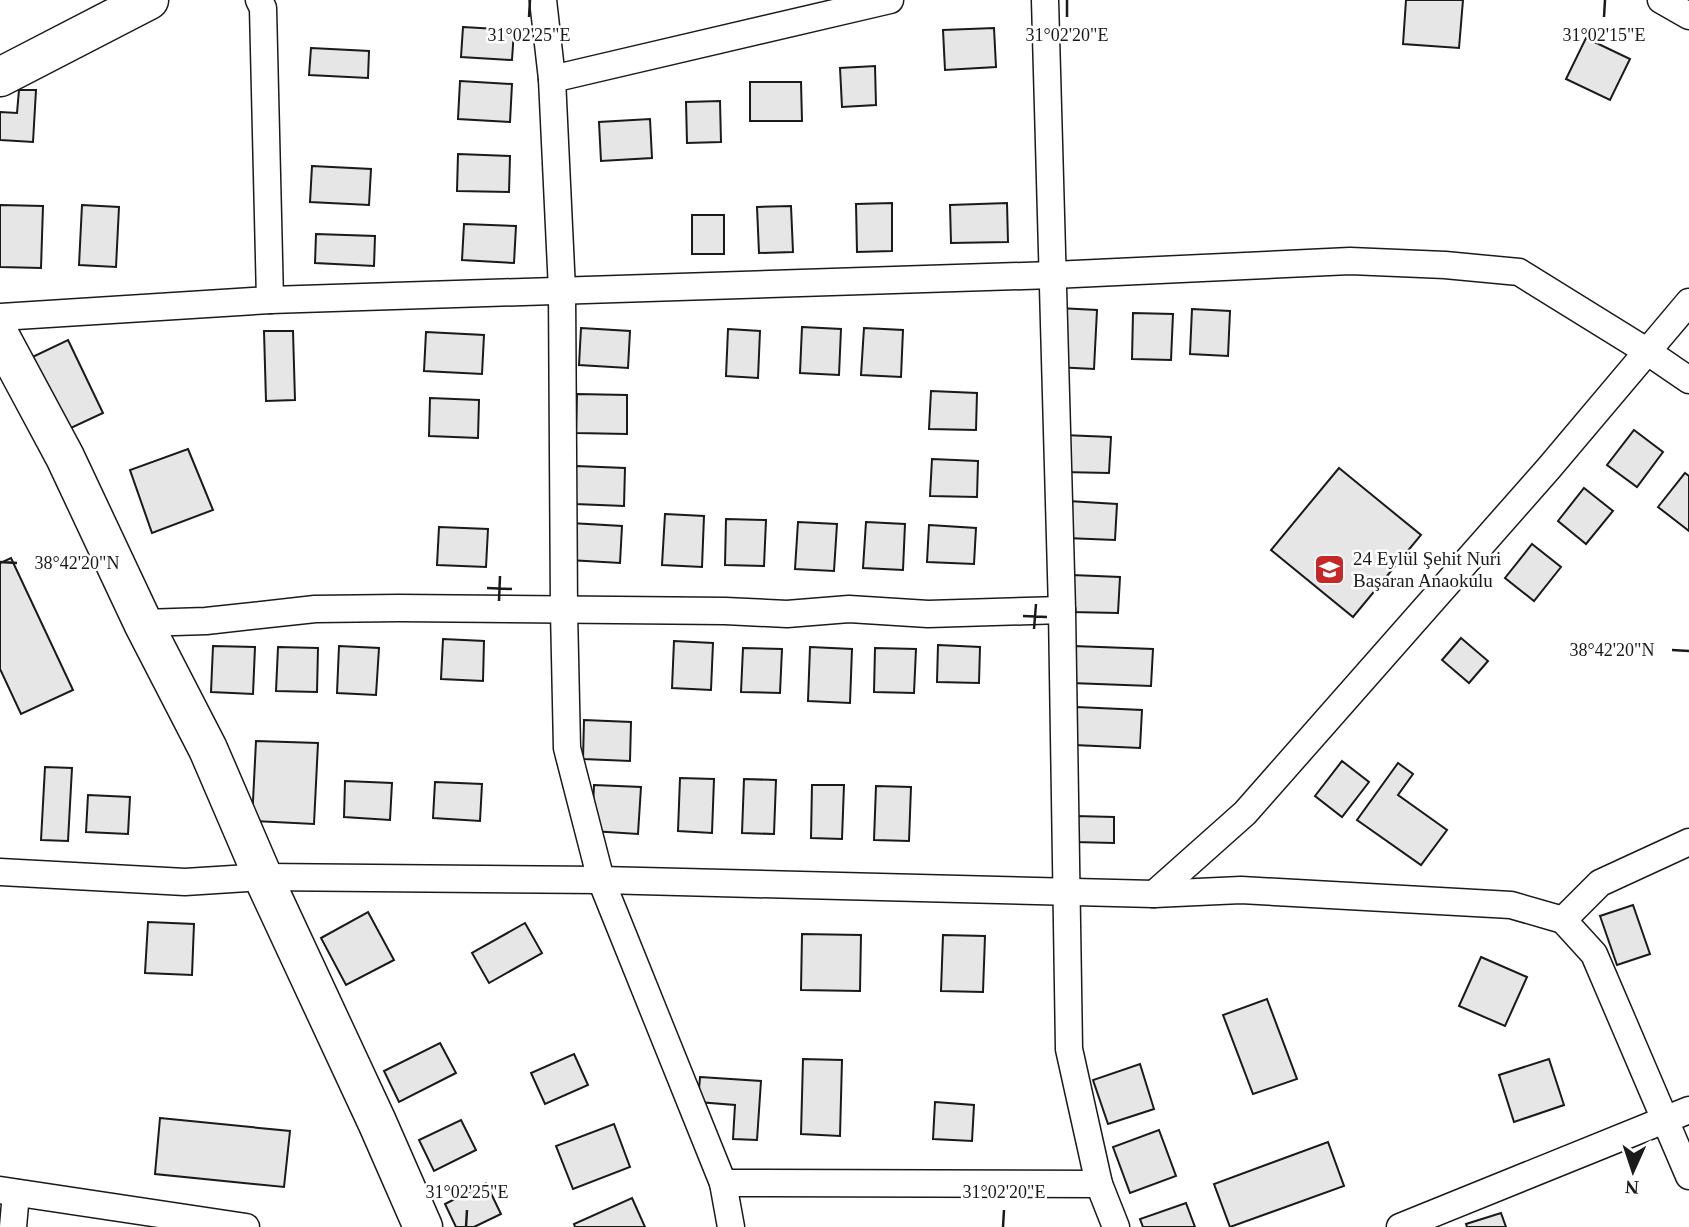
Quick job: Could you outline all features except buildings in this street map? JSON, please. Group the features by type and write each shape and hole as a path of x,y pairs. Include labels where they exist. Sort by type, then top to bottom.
{"street":[{"path":"0,77 149,0"},
{"path":"259,0 263,8 271,300"},
{"path":"543,0 552,79 562,290 567,748 600,880 723,1183 731,1227"},
{"path":"552,79 890,0"},
{"path":"1045,0 1062,610 1069,1049 1099,1184 1116,1227"},
{"path":"1661,0 1689,16"},
{"path":"0,317 271,300 1053,275 1350,261 1445,265 1519,272 1689,380"},
{"path":"1154,894 1245,813 1549,468 1689,302"},
{"path":"0,336 65,457 143,623 208,749 263,877 423,1227"},
{"path":"143,623 206,621 315,609 725,611 787,614 849,609 928,614 1062,610"},
{"path":"1563,920 1600,883 1689,842"},
{"path":"0,872 185,882 263,877 600,880 1154,894 1241,890 1511,905 1563,920 1594,954 1689,1176"},
{"path":"1400,1227 1689,1110"},
{"path":"723,1183 1099,1184"},
{"path":"13,1227 8,1191 246,1227"}],"place":[{"name":"24 Eylül Şehit Nuri Başaran Anaokulu","path":"1330,569"}]}
